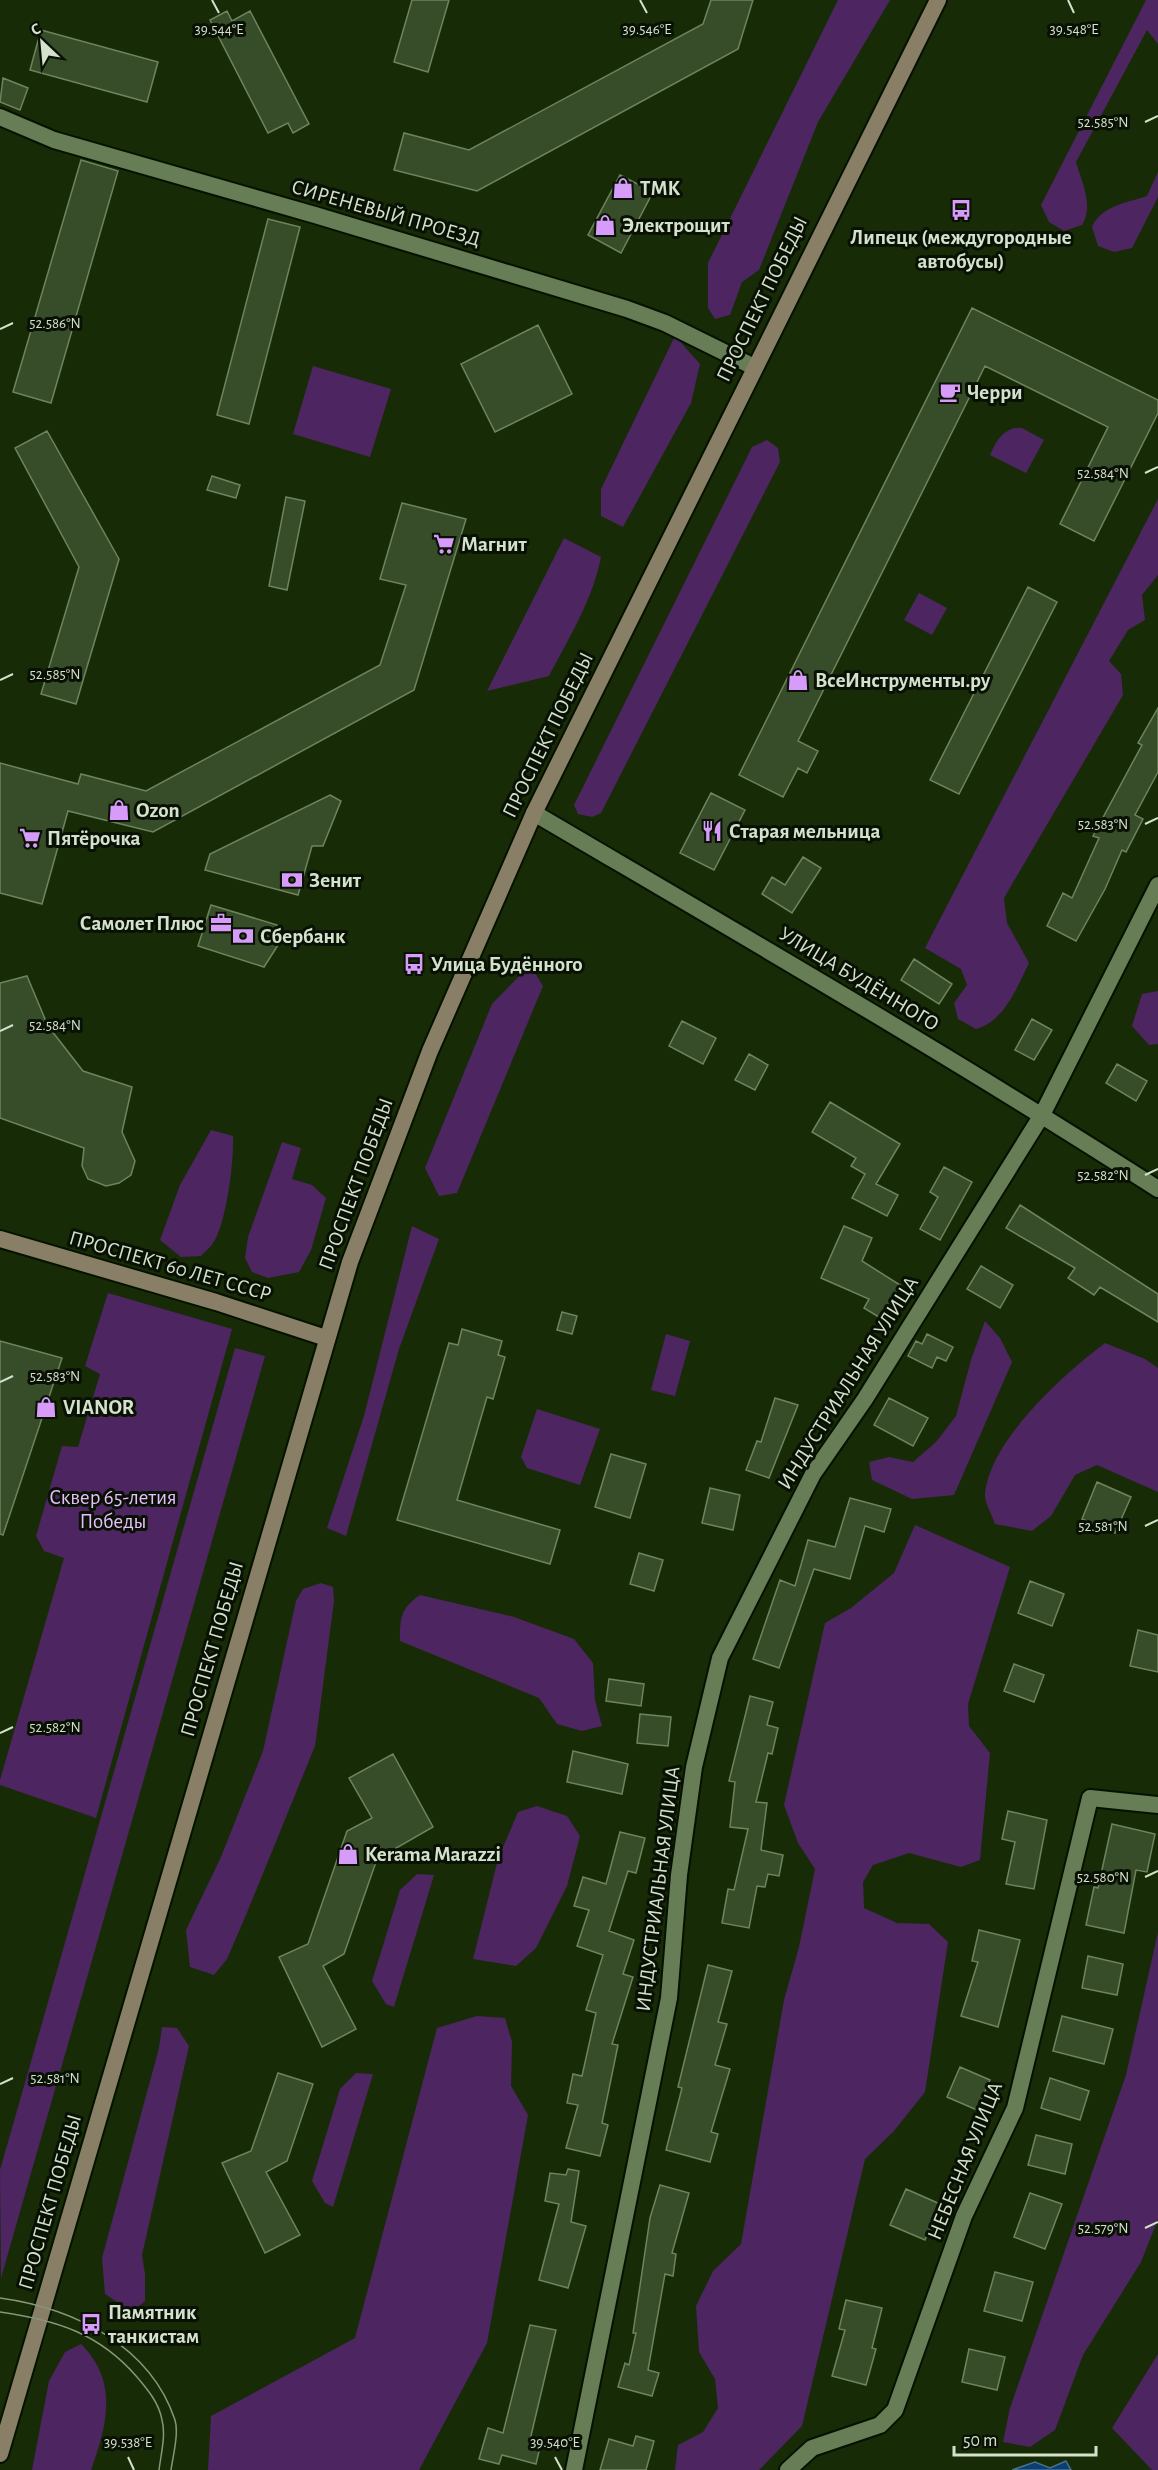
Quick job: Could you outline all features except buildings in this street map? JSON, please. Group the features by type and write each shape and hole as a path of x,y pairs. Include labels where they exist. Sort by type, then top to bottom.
{"main road":[{"name":"ПРОСПЕКТ ПОБЕДЫ","path":"0,2454 326,1338 350,1262 430,1051 534,813 938,0"},
{"name":"ПРОСПЕКТ 60 ЛЕТ СССР","path":"0,1239 216,1302 326,1338"}],"street":[{"name":"СИРЕНЕВЫЙ ПРОЕЗД","path":"0,117 54,140 315,214 627,309 665,323 754,367"},
{"name":"УЛИЦА БУДЁННОГО","path":"534,813 625,865 1042,1115 1158,1189"},
{"name":"ИНДУСТРИАЛЬНАЯ УЛИЦА","path":"574,2470 669,1998 679,1875 693,1778 720,1658 813,1474 865,1400 1042,1115 1158,885"},
{"name":"НЕБЕСНАЯ УЛИЦА","path":"788,2470 812,2448 880,2425 895,2410 964,2216 1015,2108 1089,1798 1158,1805"}],"green space":[{"path":"838,0 890,0 818,122 759,270 742,282 730,315 715,319 708,308 708,263"},
{"path":"1146,0 1158,0 1158,44 1147,30 1076,162 1086,194 1087,210 1082,225 1064,231 1049,222 1041,205"},
{"path":"1158,172 1158,197 1132,248 1114,252 1098,246 1092,227 1096,220 1101,214 1115,206 1147,196"},
{"path":"675,336 700,364 691,403 623,527 601,516 601,489"},
{"path":"313,366 391,389 370,457 293,434"},
{"path":"1014,428 1022,428 1044,440 1026,473 990,455 999,438"},
{"path":"767,440 778,448 780,462 601,813 592,817 578,814 574,805 752,447"},
{"path":"1158,499 1158,575 1142,595 1145,620 1128,630 1109,661 1121,674 1123,695 1004,898 1007,923 1029,963 1015,992 1002,1011 995,1019 976,1029 958,1019 954,1003 967,985 961,969 925,948"},
{"path":"564,538 601,557 592,588 572,633 549,676 487,691"},
{"path":"919,593 947,608 932,635 904,620"},
{"path":"530,965 543,986 457,1193 439,1196 425,1168 492,1004"},
{"path":"1158,991 1158,1044 1149,1045 1132,1026 1142,994"},
{"path":"211,1130 233,1136 231,1174 223,1216 215,1241 201,1256 181,1257 160,1240 180,1185"},
{"path":"282,1142 301,1148 292,1179 312,1185 326,1198 311,1250 299,1272 268,1278 252,1272 245,1258 248,1237"},
{"path":"412,1226 439,1239 399,1349 346,1536 327,1528 364,1416"},
{"name":"Сквер 65-летия Победы","path":"108,1293 232,1329 96,1818 0,1785 0,1780 64,1558 44,1551 36,1536 62,1446 78,1447 100,1374 85,1366"},
{"path":"985,1321 1000,1338 1012,1362 954,1495 912,1499 872,1480 869,1462 889,1457 913,1462 936,1442 956,1416 971,1360"},
{"path":"666,1334 690,1341 675,1396 651,1390"},
{"path":"1105,1343 1145,1359 1158,1368 1158,1492 1097,1465 1075,1475 1051,1516 1032,1531 995,1524 985,1493 990,1472 1001,1451 1032,1409 1070,1372"},
{"name":"Сквер 65-летия Победы","path":"235,1348 265,1356 1,2278 0,2170"},
{"path":"537,1409 600,1429 580,1485 527,1468 521,1457"},
{"path":"915,1525 1010,1567 968,1704 969,1726 990,1753 980,1860 961,1867 909,1853 873,1865 863,1882 864,1908 897,1923 929,1924 948,1942 925,2092 894,2131 865,2159 802,2426 759,2470 675,2470 678,2445 703,2432 718,2408 715,2379 699,2352 696,2306 713,2271 741,2244 784,2000 799,1947 815,1869 798,1843 784,1805 825,1623 851,1608 894,1573"},
{"path":"321,1583 333,1587 334,1601 315,1746 227,1959 214,1975 190,1967 186,1930 221,1857 263,1751 296,1601 303,1589"},
{"path":"420,1595 514,1617 574,1639 593,1663 595,1700 602,1726 582,1731 557,1724 539,1698 400,1641 400,1626 405,1610"},
{"path":"537,1806 567,1816 580,1836 567,1886 536,1948 516,1966 473,1959 498,1859 518,1812"},
{"path":"417,1874 434,1875 394,2007 386,2004 372,1981 400,1890"},
{"path":"1158,1932 1158,2219 1141,2262 1083,2355 1055,2430 1030,2447 1003,2442 1010,2408 1126,2075"},
{"path":"477,2016 505,2018 512,2042 511,2086 528,2115 487,2343 419,2470 208,2470 211,2416 355,2338 437,2028"},
{"path":"162,2027 177,2028 189,2046 142,2255 145,2301 132,2312 105,2294 102,2258 159,2048"},
{"path":"356,2073 373,2074 333,2207 325,2203 312,2181 340,2089"},
{"path":"81,2344 93,2358 101,2373 105,2389 105,2420 91,2470 32,2470 49,2381 65,2352"},
{"path":"1158,2354 1158,2470 1152,2470 1112,2428"}],"water":[{"path":"1066,2461 1071,2470 1012,2470 1035,2462 1050,2468"}],"tram line":[{"path":"0,2298 27,2303 81,2321 128,2351 147,2371 163,2394 175,2420 176,2438 171,2470"},
{"path":"0,2312 58,2324 92,2339 122,2362 149,2392 161,2414 163,2438 159,2470"}],"place":[{"name":"ТМК","path":"623,188"},
{"name":"Липецк (междугородные автобусы)","path":"961,210"},
{"name":"Электрощит","path":"605,225"},
{"name":"Черри","path":"950,392"},
{"name":"Магнит","path":"444,544"},
{"name":"ВсеИнструменты.ру","path":"798,680"},
{"name":"Ozon","path":"119,810"},
{"name":"Старая мельница","path":"712,831"},
{"name":"Пятёрочка","path":"30,838"},
{"name":"Зенит","path":"292,880"},
{"name":"Самолет Плюс","path":"221,923"},
{"name":"Сбербанк","path":"243,936"},
{"name":"Улица Будённого","path":"414,964"},
{"name":"VIANOR","path":"46,1407"},
{"name":"Kerama Marazzi","path":"348,1854"},
{"name":"Памятник танкистам","path":"91,2324"}]}
